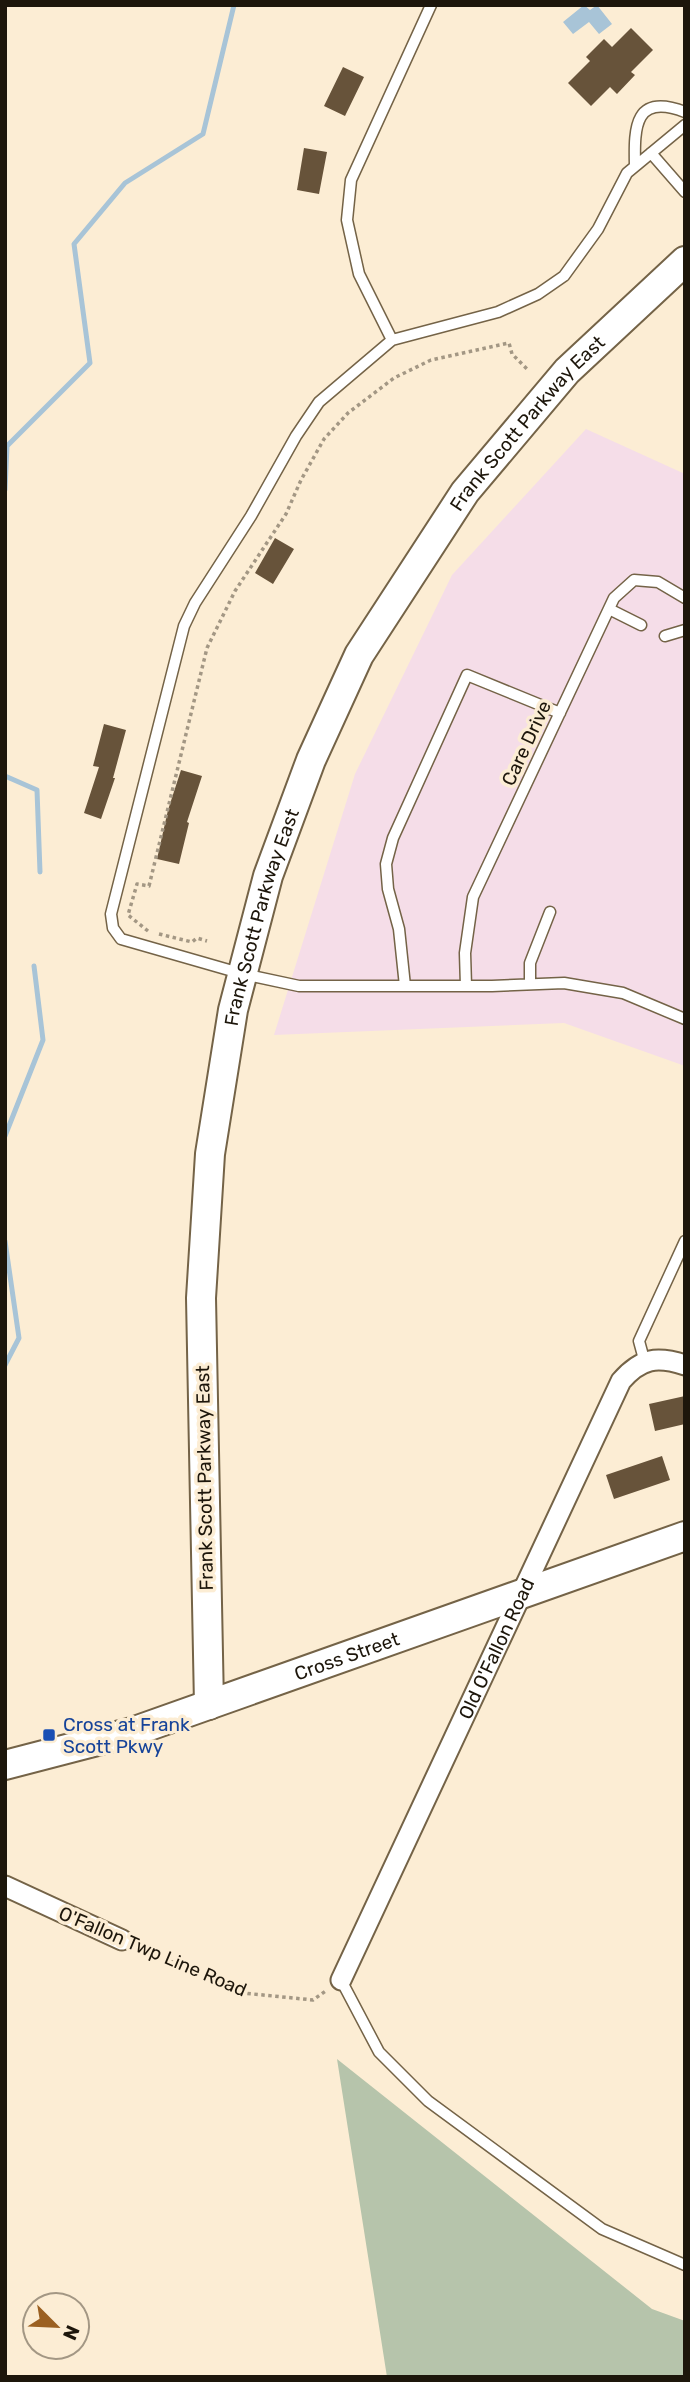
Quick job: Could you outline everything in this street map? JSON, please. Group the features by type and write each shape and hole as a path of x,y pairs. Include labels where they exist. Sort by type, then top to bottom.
{"main road":[{"name":"Frank Scott Parkway East","path":"209,1705 201,1298 210,1154 233,1010 268,876 311,760 359,655 465,492 567,371 685,261"},
{"name":"Cross Street","path":"5,1765 132,1732 685,1536"}],"street":[{"path":"645,1363 663,1358 685,1365"},
{"name":"Old O'Fallon Road","path":"341,1980 621,1381 632,1368 645,1363"},
{"name":"O'Fallon Twp Line Road","path":"5,1886 122,1940"}],"lane":[{"path":"392,340 359,274 347,220 351,180 431,5"},
{"path":"635,165 634,131 640,118 651,107 666,104 685,112"},
{"path":"683,130 626,173 598,229 564,276 538,294 498,312 392,340 318,402 251,516 195,603 184,626 111,914 113,928 121,939 243,974 299,986 564,983 624,993 685,1018"},
{"path":"652,153 685,192"},
{"name":"Care Drive","path":"466,986 465,953 473,897 614,598 634,580 658,583 685,598"},
{"path":"609,609 641,625"},
{"path":"665,636 685,629"},
{"path":"405,986 399,929 388,889 386,864 393,838 467,675 560,713"},
{"path":"530,984 530,963 550,912"},
{"path":"645,1363 639,1341 685,1241"},
{"path":"341,1980 379,2052 428,2101 602,2229 685,2266"}],"path":[{"path":"207,941 197,938 192,942 146,931 128,915 137,884 149,886 207,648 235,592 286,514 324,439 348,413 394,378 431,360 509,342 512,354 528,370"},
{"name":"O'Fallon Twp Line Road","path":"122,1940 243,1993 313,2000 341,1980"}],"shaded area":[{"path":"586,429 685,474 685,1066 564,1023 274,1035 355,774 452,575"}],"green space":[{"path":"337,2059 652,2309 685,2321 685,2377 387,2377"}],"water":[{"path":"584,5 590,10 597,5 612,24 599,34 589,22 573,34 563,22"}],"building":[{"path":"631,28 653,50 631,72 635,75 617,94 610,87 591,106 568,83 590,61 586,57 604,39 612,47"},
{"path":"343,67 364,77 345,116 324,106"},
{"path":"304,148 327,152 319,194 297,190"},
{"path":"275,538 294,549 273,584 255,573"},
{"path":"104,724 126,730 115,778 101,819 84,813 99,767 93,766"},
{"path":"181,770 202,776 187,822 189,823 179,864 157,859 168,810"},
{"path":"685,1396 685,1424 655,1431 649,1404"},
{"path":"662,1456 670,1480 614,1499 606,1475"}],"waterway":[{"path":"5,490 7,446 90,363 74,244 125,183 203,134 234,5"},
{"path":"5,776 37,790 40,872"},
{"path":"5,1136 43,1040 34,966"},
{"path":"5,1241 19,1338 5,1365"}],"place":[{"name":"Cross at Frank Scott Pkwy","path":"49,1735"}]}
